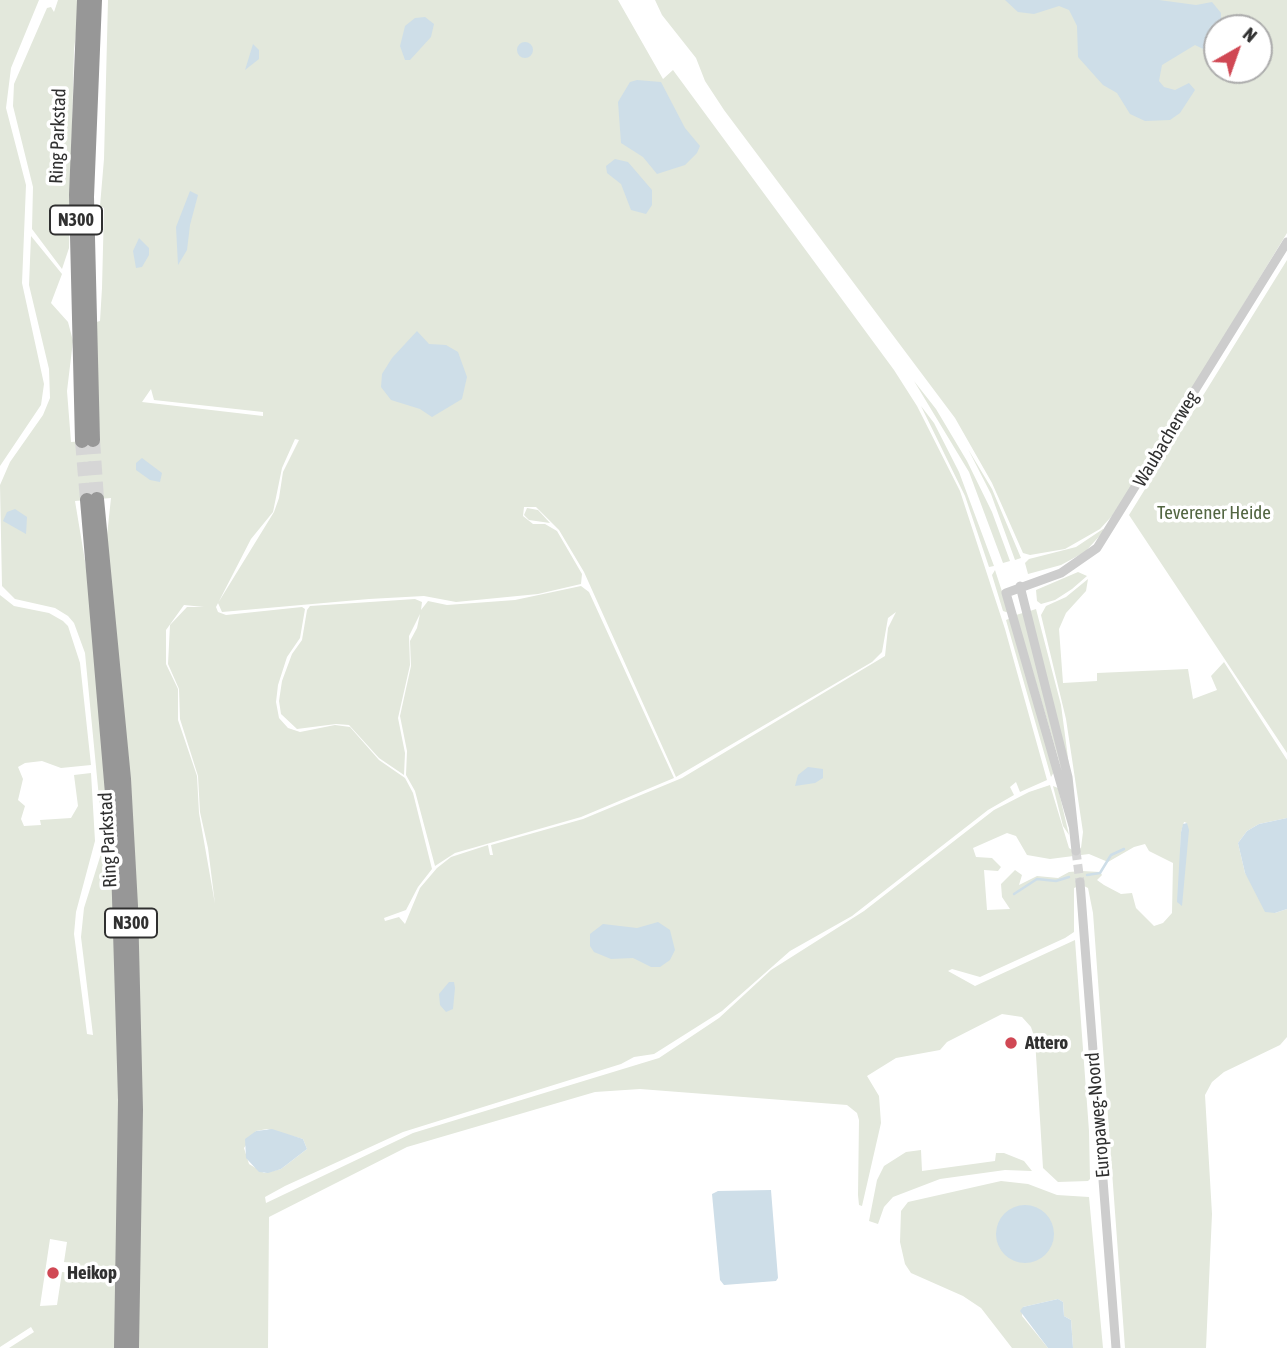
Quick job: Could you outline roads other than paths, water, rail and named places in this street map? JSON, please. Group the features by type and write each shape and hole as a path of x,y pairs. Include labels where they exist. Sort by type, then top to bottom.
{"highway":[{"name":"Ring Parkstad","path":"84,0 75,195 88,440 87,197 95,0"},
{"name":"Ring Parkstad","path":"121,1348 125,1100 118,864 92,500 124,779 131,906 136,1110 132,1348"}],"street":[{"name":"Waubacherweg","path":"1073,826 1006,593 1061,573 1079,563 1107,536 1287,242"},
{"path":"1020,586 1068,777 1076,851"},
{"name":"Europaweg-Noord","path":"1080,882 1115,1348"}],"waterway":[{"path":"1087,875 1100,873 1111,855 1124,849"},
{"path":"1014,894 1037,879 1056,881 1069,877"}],"tunnel":[{"path":"93,440 97,499"},
{"path":"82,441 87,500"},
{"path":"1076,851 1080,882"}],"place":[{"name":"Attero","path":"1011,1043"},
{"name":"Heikop","path":"53,1273"}],"park label":[{"name":"Teverener Heide","path":"1214,513"}]}
